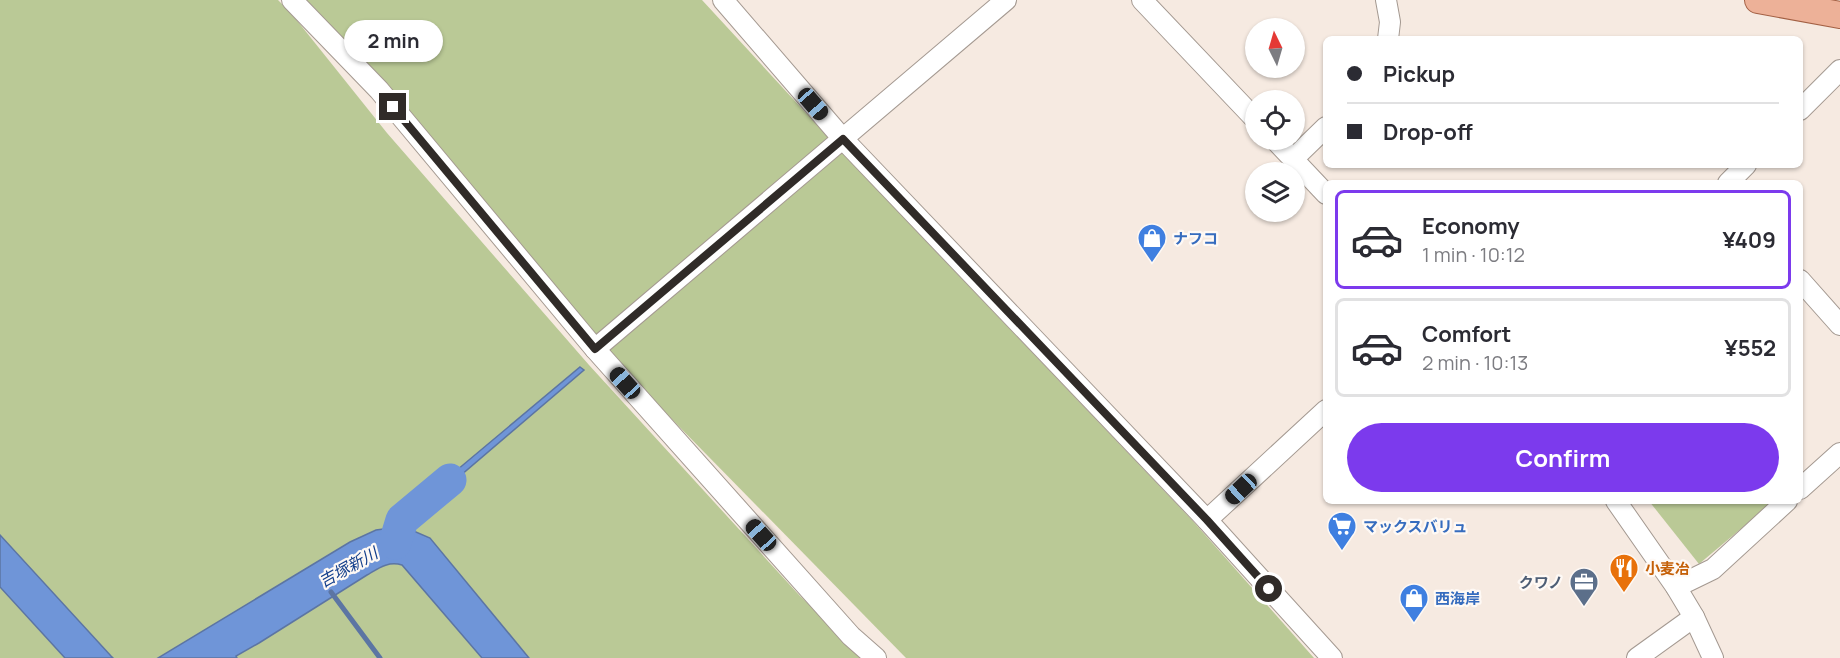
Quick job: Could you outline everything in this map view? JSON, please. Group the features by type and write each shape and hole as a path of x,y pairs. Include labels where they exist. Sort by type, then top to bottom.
{"main road":[{"path":"1758,0 1840,15"}],"street":[{"path":"292,0 379,90 595,349 851,636 876,658"},
{"path":"723,0 843,139 1207,520 1332,658"},
{"path":"595,349 1006,0"},
{"path":"1142,0 1245,108"},
{"path":"1386,0 1390,22 1388,36"},
{"path":"1803,107 1840,70"},
{"path":"1293,159 1323,130"},
{"path":"1284,150 1323,191"},
{"path":"1731,180 1743,168"},
{"path":"1803,283 1840,324"},
{"path":"1207,520 1323,413"},
{"path":"1803,486 1840,453"},
{"path":"1618,504 1676,587 1694,617 1713,658"},
{"path":"1676,587 1713,569 1784,504"},
{"path":"1637,658 1694,617"}],"green space":[{"path":"0,0 278,0 291,13 387,133 589,365 800,596 867,658 529,658 430,538 399,527 244,607 158,658 113,658 0,535"},
{"path":"306,0 702,0 829,138 596,336"},
{"path":"842,153 1192,520 1314,658 906,658 606,352"},
{"path":"1651,504 1770,504 1699,564"},
{"path":"393,563 402,565 482,658 237,658 236,656 367,575 384,565"},
{"path":"0,587 65,658 0,658"}],"water":[{"path":"580,367 584,370 419,511 414,506"},
{"name":"吉塚新川","path":"399,527 430,538 529,658 482,658 402,565 392,564 367,575 236,656 237,658 158,658 350,542 376,530"},
{"path":"0,535 113,658 65,658 0,587"}],"waterway":[{"path":"395,543 402,520 450,480"},
{"path":"395,531 419,505"},
{"name":"吉塚新川","path":"331,592 380,658"}],"place":[{"name":"ナフコ","path":"1152,264"},
{"name":"マックスバリュ","path":"1342,552"},
{"name":"小麦冶","path":"1624,594"},
{"name":"クワノ","path":"1584,608"},
{"name":"西海岸","path":"1414,624"}],"route":[{"path":"393,107 595,349 843,139 1207,520 1269,589"}]}
